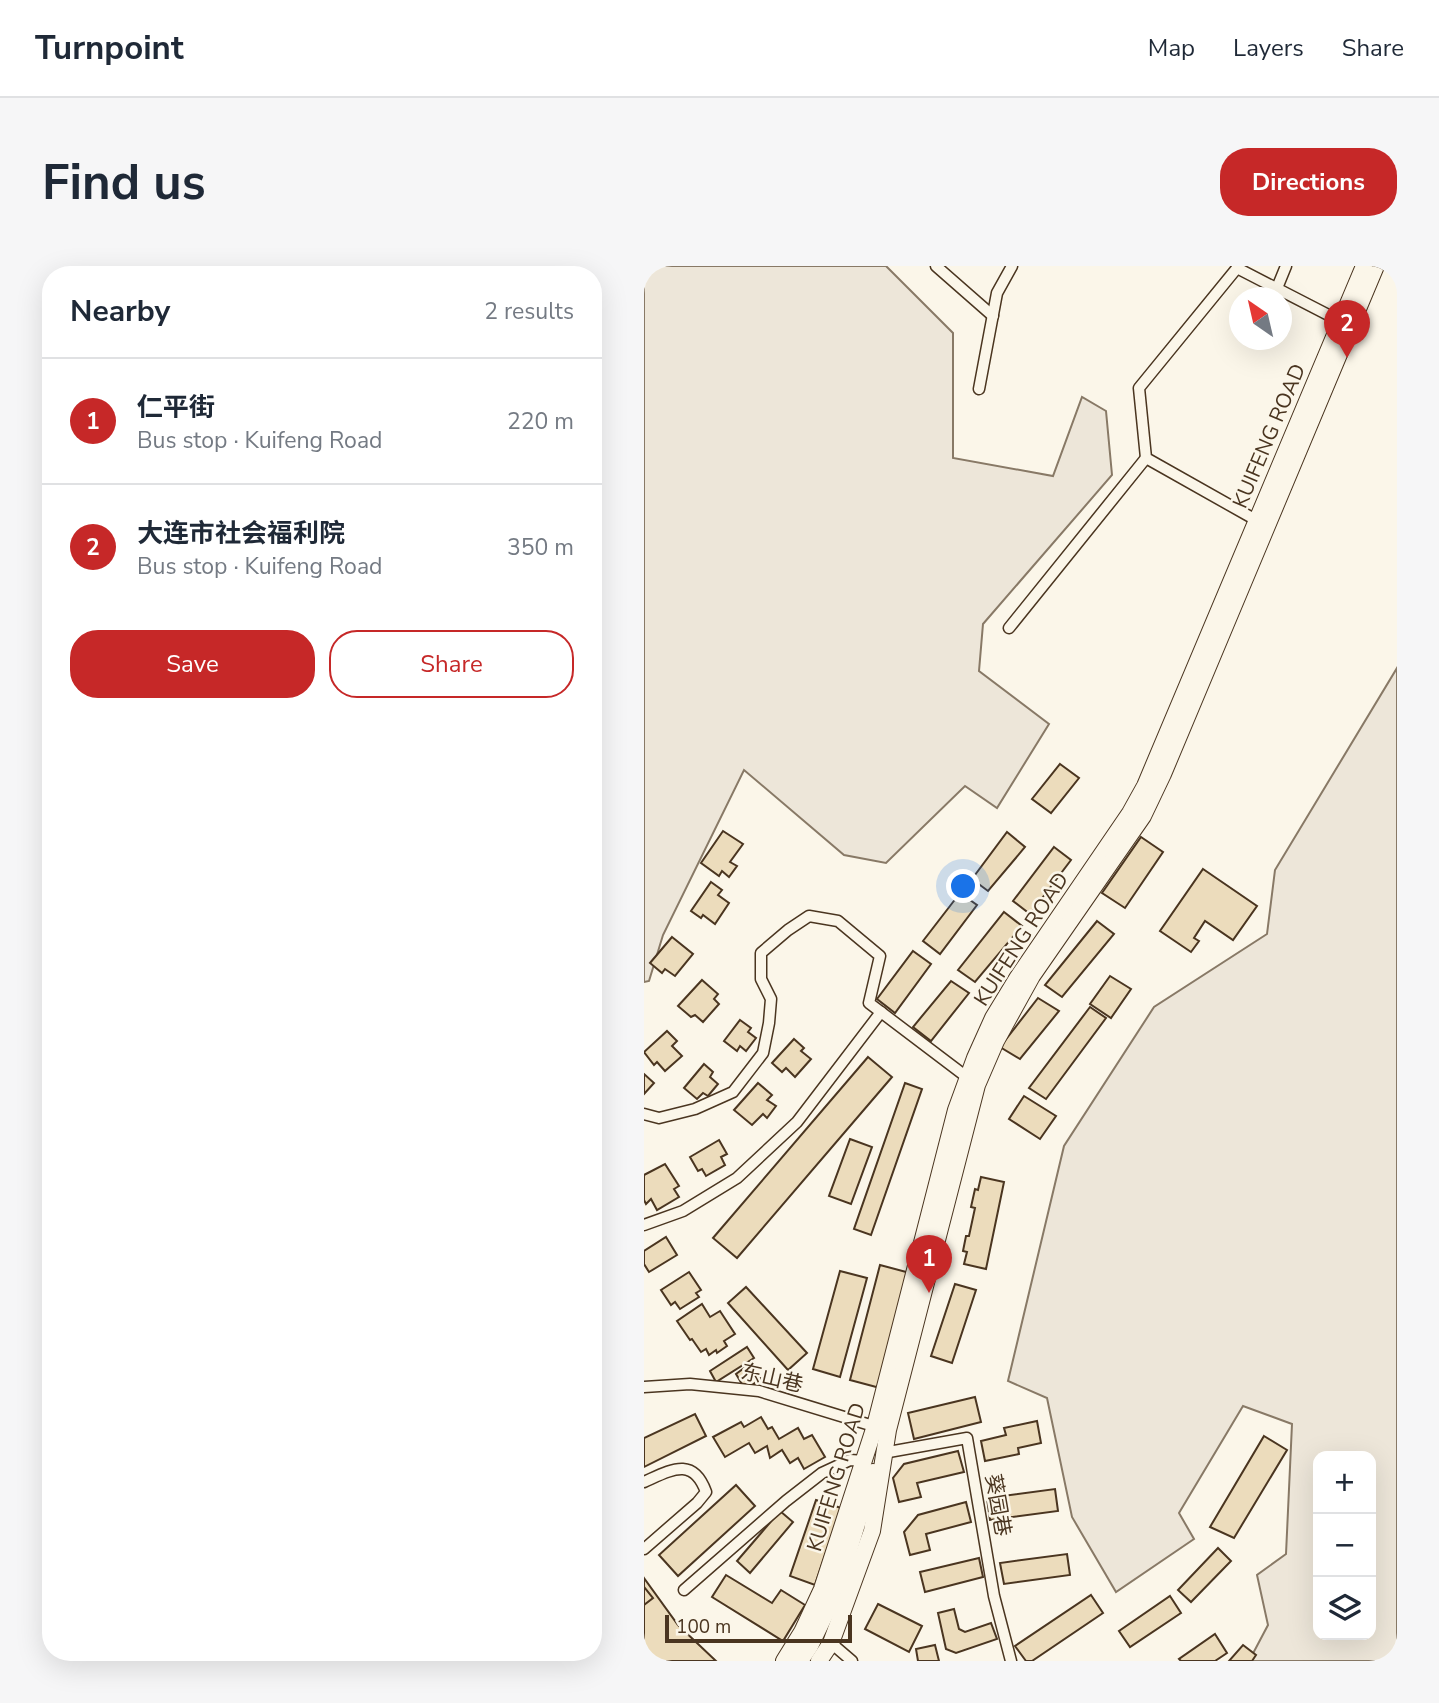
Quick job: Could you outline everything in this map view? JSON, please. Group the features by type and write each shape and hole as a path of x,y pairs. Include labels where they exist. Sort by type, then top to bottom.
{"main road":[{"name":"KUIFENG ROAD","path":"783,1661 802,1632 822,1589 864,1461 881,1428 973,1082 975,1058 993,1018 1018,977 1130,813 1144,786 1364,266"},
{"name":"KUIFENG ROAD","path":"973,1082 1032,976 1143,816 1376,266"},
{"name":"KUIFENG ROAD","path":"819,1661 831,1643 872,1531 883,1452 881,1428"},
{"path":"800,1661 810,1647 836,1592 869,1483 881,1428"}],"street":[{"path":"936,266 992,316"},
{"path":"979,389 997,293 1012,266"},
{"path":"1277,287 1286,266"},
{"path":"1009,628 1146,458 1139,388 1237,268 1275,287"},
{"path":"1292,296 1340,321"},
{"path":"1146,458 1256,520"},
{"path":"644,1114 659,1118 695,1109 733,1092 763,1053 771,999 761,979 761,953 809,916 838,921 880,956 869,1003 973,1082"},
{"path":"644,1225 683,1211 737,1178 797,1122 881,1012"},
{"name":"东山巷","path":"644,1387 690,1384 759,1391 881,1428"},
{"name":"葵园巷","path":"883,1452 967,1438 995,1596 1012,1661"},
{"path":"684,1590 822,1473 850,1460 864,1461"},
{"path":"644,1482 669,1471 684,1469 693,1471 706,1492 644,1549"},
{"path":"831,1643 852,1661"}],"shaded area":[{"path":"644,266 886,266 953,333 953,458 1053,476 1082,397 1106,411 1112,475 983,624 979,671 1049,724 997,808 965,786 886,863 844,855 744,770 663,935 649,981 644,982"},
{"path":"1397,668 1397,1661 1249,1661 1268,1625 1257,1575 1286,1554 1292,1424 1243,1406 1179,1513 1194,1539 1116,1592 1072,1517 1047,1398 1008,1381 1064,1146 1154,1007 1267,934 1275,870"}],"building":[{"path":"1060,764 1079,778 1051,813 1032,799"},
{"path":"723,831 743,844 730,862 737,866 729,877 722,871 719,876 701,863"},
{"path":"1007,832 1025,847 988,891 972,879"},
{"path":"1141,837 1163,852 1125,908 1102,893"},
{"path":"1054,847 1071,860 1030,914 1013,901"},
{"path":"1203,869 1257,906 1233,940 1205,921 1194,938 1199,941 1191,952 1160,931"},
{"path":"711,882 722,890 718,895 729,903 715,924 703,915 701,918 691,911"},
{"path":"960,893 977,905 940,954 923,941"},
{"path":"1004,912 1022,926 975,982 958,970"},
{"path":"1097,921 1114,934 1062,997 1045,985"},
{"path":"672,937 693,954 675,976 665,969 662,973 650,963"},
{"path":"913,951 931,964 895,1013 877,999"},
{"path":"1110,976 1131,989 1111,1018 1090,1004"},
{"path":"702,980 718,994 714,999 719,1004 703,1022 695,1015 691,1017 678,1006"},
{"path":"951,981 969,993 931,1041 913,1027"},
{"path":"1038,998 1059,1011 1020,1059 1000,1047"},
{"path":"1090,1007 1106,1018 1046,1099 1029,1088"},
{"path":"740,1020 751,1028 748,1032 756,1038 746,1051 740,1046 737,1051 724,1041"},
{"path":"667,1031 677,1041 672,1046 682,1056 665,1071 657,1062 654,1065 644,1052"},
{"path":"794,1039 804,1048 801,1051 811,1059 795,1077 786,1068 782,1072 772,1063"},
{"path":"868,1057 892,1077 737,1258 713,1238"},
{"path":"704,1064 713,1072 710,1077 718,1084 708,1096 703,1093 697,1099 684,1088"},
{"path":"644,1074 654,1083 644,1094"},
{"path":"758,1083 772,1095 767,1100 776,1106 767,1118 763,1114 752,1125 734,1110"},
{"path":"905,1083 922,1089 871,1235 854,1229"},
{"path":"1024,1096 1056,1116 1040,1139 1009,1119"},
{"path":"850,1139 872,1147 851,1204 829,1196"},
{"path":"719,1140 727,1154 721,1157 725,1165 706,1176 702,1169 698,1171 690,1157"},
{"path":"665,1164 679,1186 674,1189 679,1197 657,1210 651,1199 646,1204 644,1200 644,1175"},
{"path":"981,1177 1004,1182 986,1269 964,1264 967,1252 963,1251 975,1208 971,1207 975,1189 978,1190"},
{"path":"666,1237 677,1255 649,1272 644,1264 644,1251"},
{"path":"880,1265 910,1273 880,1388 850,1380"},
{"path":"840,1271 867,1278 840,1377 813,1369"},
{"path":"689,1272 701,1290 696,1293 699,1297 680,1309 675,1302 671,1305 661,1290"},
{"path":"955,1284 976,1290 952,1363 931,1356"},
{"path":"746,1287 807,1353 788,1370 728,1303"},
{"path":"702,1304 710,1317 720,1311 735,1334 724,1341 727,1346 709,1355 706,1349 701,1352 677,1321"},
{"path":"747,1347 754,1358 716,1382 710,1371"},
{"path":"751,1363 761,1379 745,1389 736,1374"},
{"path":"975,1397 981,1422 914,1439 908,1413"},
{"path":"695,1414 706,1436 644,1467 644,1438"},
{"path":"761,1417 768,1429 772,1427 779,1439 798,1428 804,1439 812,1435 825,1457 804,1469 798,1458 790,1463 782,1450 770,1458 767,1446 755,1453 749,1443 725,1457 713,1437 741,1422 744,1427"},
{"path":"1037,1421 1041,1443 1018,1448 1019,1454 985,1461 981,1441 1006,1435 1004,1428"},
{"path":"1264,1436 1287,1450 1234,1538 1210,1527"},
{"path":"958,1451 964,1472 917,1483 921,1497 899,1502 893,1478 904,1464"},
{"path":"736,1485 755,1506 678,1576 659,1555"},
{"path":"1055,1489 1058,1511 990,1520 987,1498"},
{"path":"816,1500 841,1508 815,1585 790,1576"},
{"path":"966,1502 971,1522 926,1534 930,1550 910,1555 904,1532 918,1515"},
{"path":"780,1511 793,1522 750,1573 737,1561"},
{"path":"1218,1548 1231,1561 1191,1602 1178,1590"},
{"path":"1067,1554 1070,1575 1004,1584 1000,1563"},
{"path":"979,1558 983,1577 925,1592 920,1572"},
{"path":"726,1575 772,1603 781,1590 805,1605 783,1641 712,1597"},
{"path":"644,1578 678,1625 716,1661 644,1661"},
{"path":"644,1587 653,1598 644,1605"},
{"path":"1091,1595 1103,1613 1032,1661 1026,1661 1015,1646"},
{"path":"1170,1596 1181,1613 1130,1647 1119,1631"},
{"path":"878,1604 922,1626 909,1652 865,1629"},
{"path":"954,1609 959,1629 965,1632 991,1623 997,1639 956,1653 946,1649 938,1613"},
{"path":"1215,1634 1227,1653 1215,1661 1179,1659"},
{"path":"935,1645 939,1661 918,1661 916,1649"},
{"path":"1243,1645 1256,1655 1252,1661 1229,1661"}],"place":[{"name":"大连市社会福利院","path":"1347,358"},
{"name":"仁平街","path":"929,1293"}]}
